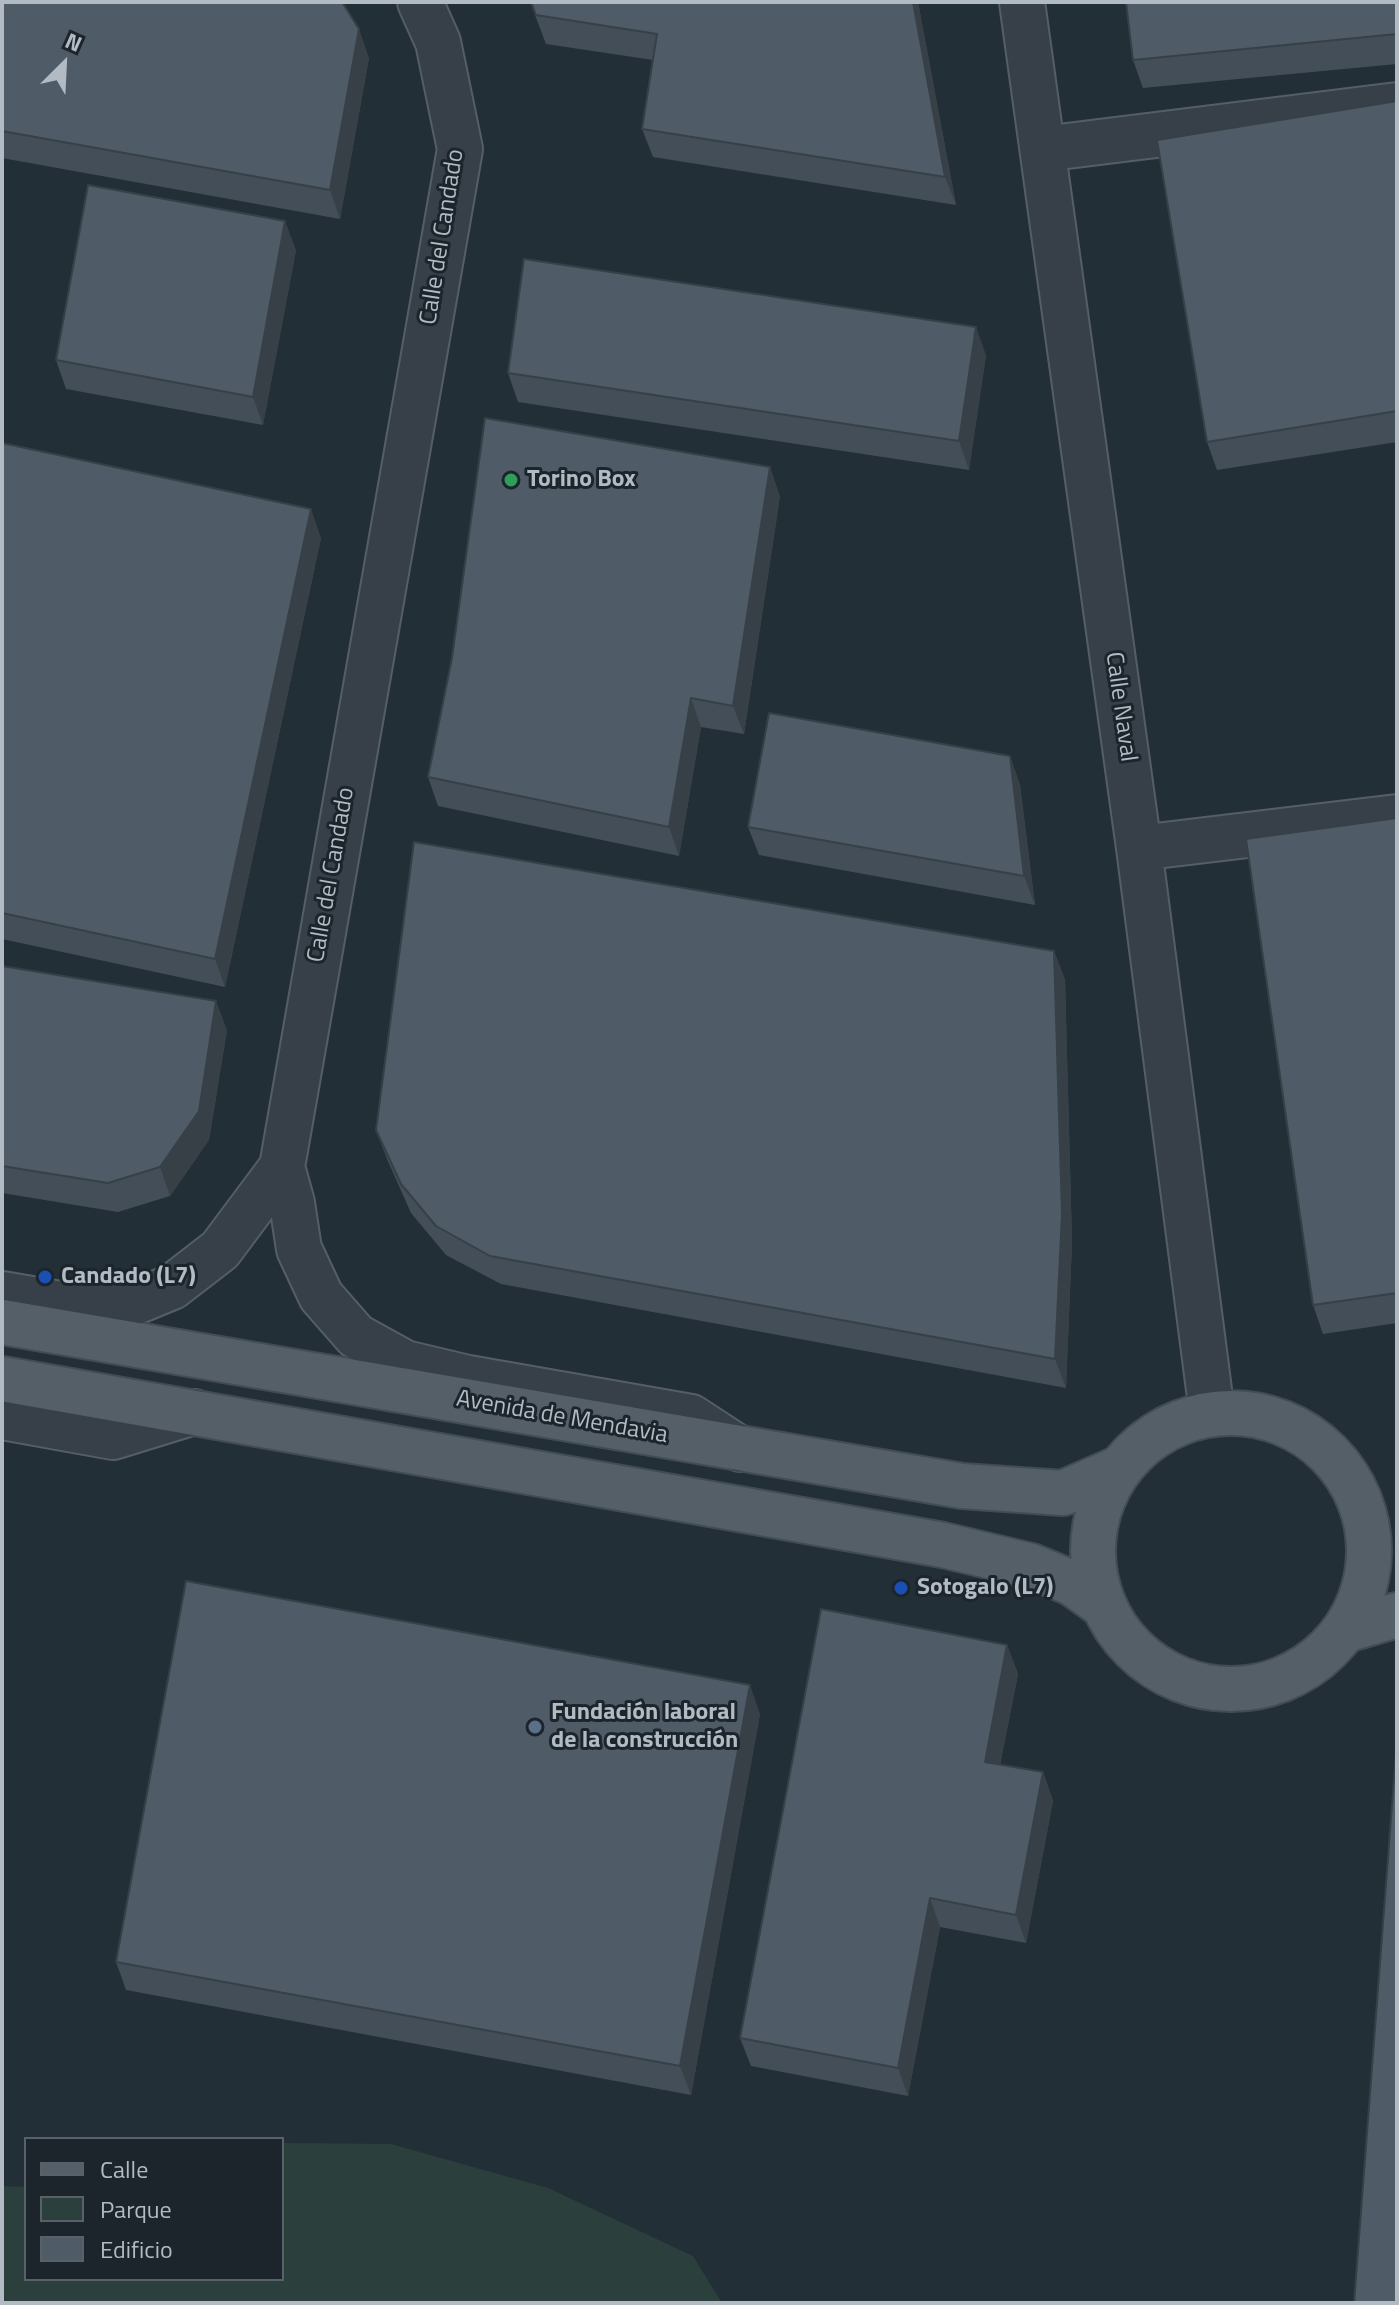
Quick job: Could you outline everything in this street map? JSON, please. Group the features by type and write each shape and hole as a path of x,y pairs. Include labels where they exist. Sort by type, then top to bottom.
{"main road":[{"name":"Avenida de Mendavia","path":"2,1322 962,1486 1063,1493 1118,1469"},
{"path":"2,1379 943,1545 1031,1566 1072,1583 1104,1606"},
{"path":"1212,1413 1257,1415 1298,1430 1333,1457 1358,1495 1370,1541 1365,1587 1346,1630 1317,1660 1281,1681 1239,1690 1197,1686 1159,1669 1126,1642 1104,1606 1092,1560 1097,1512 1118,1469 1144,1442 1176,1424 1212,1413"},
{"path":"1358,1495 1397,1516"},
{"path":"1346,1630 1397,1615"}],"street":[{"name":"Calle del Candado","path":"420,2 438,42 460,149 282,1167 292,1203 299,1249 321,1296 356,1336 405,1363 468,1378 691,1417 740,1449"},
{"name":"Calle Naval","path":"1022,2 1139,848 1212,1413"},
{"path":"1043,149 1397,105"},
{"path":"1139,848 1397,817"},
{"path":"2,1294 66,1305 121,1308 172,1287 220,1250 282,1167"},
{"path":"2,1417 113,1437 194,1412"}],"green space":[{"path":"284,2143 391,2144 548,2188 693,2256 722,2303 2,2303 2,2186 24,2187 24,2281 284,2281"}],"building":[{"path":"2,2 342,2 359,29 330,190 2,131"},
{"path":"531,2 913,2 945,177 642,129 657,34 536,15"},
{"path":"1126,2 1397,2 1397,34 1133,60"},
{"path":"1397,101 1397,411 1207,442 1157,140"},
{"path":"88,185 285,221 253,397 56,360"},
{"path":"524,259 976,327 959,441 508,373"},
{"path":"485,418 770,467 733,706 691,698 669,827 428,777 452,658"},
{"path":"2,443 311,509 215,959 2,913"},
{"path":"769,713 1010,756 1024,876 748,827"},
{"path":"1397,818 1397,1293 1313,1305 1246,839"},
{"path":"414,842 1054,951 1062,1214 1055,1359 490,1256 436,1226 401,1184 376,1130"},
{"path":"2,966 216,1001 199,1111 160,1167 108,1183 2,1166"},
{"path":"186,1581 750,1685 680,2066 116,1962"},
{"path":"821,1609 1007,1645 985,1762 1043,1772 1016,1915 930,1898 898,2068 740,2038"},
{"path":"1396,1753 1397,2303 1354,2303"}],"place":[{"name":"Torino Box","path":"511,480"},
{"name":"Candado (L7)","path":"45,1277"},
{"name":"Sotogalo (L7)","path":"901,1588"},
{"name":"Fundación laboral de la construcción","path":"535,1727"}]}
